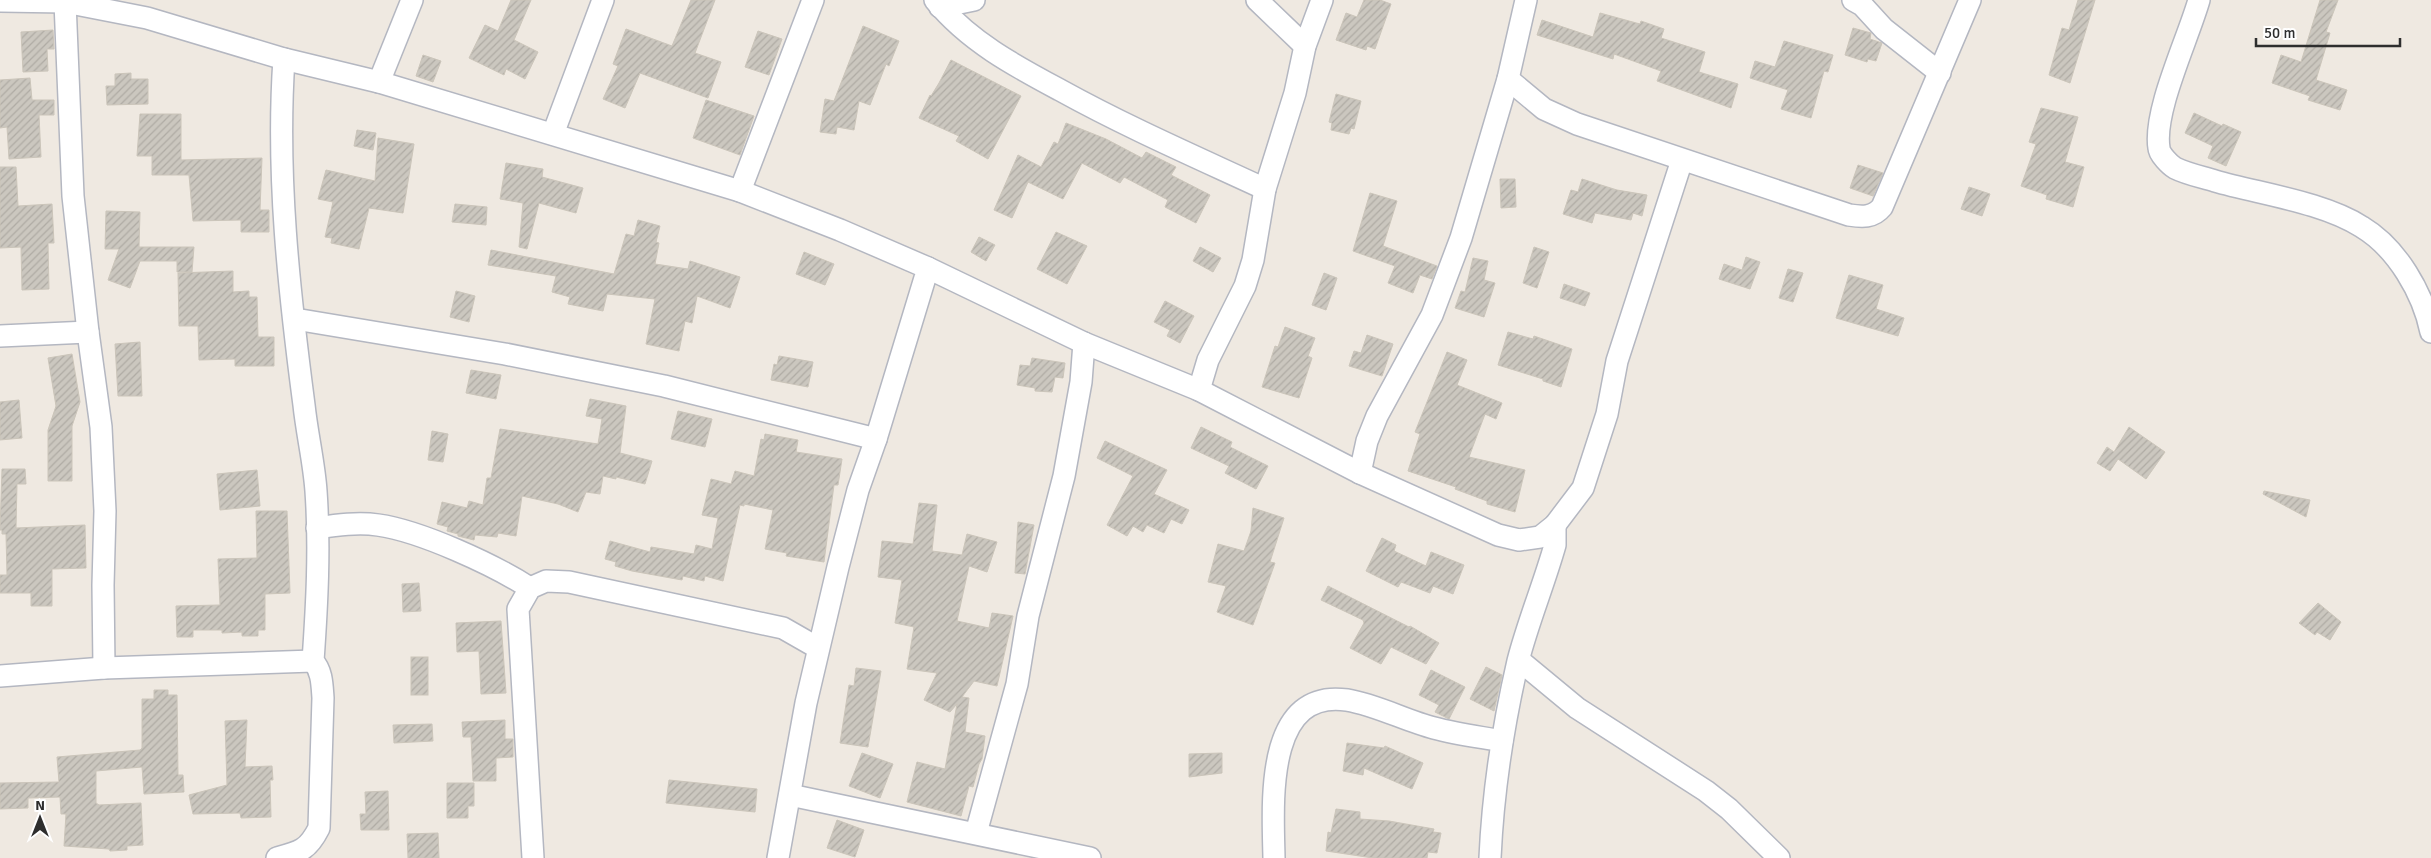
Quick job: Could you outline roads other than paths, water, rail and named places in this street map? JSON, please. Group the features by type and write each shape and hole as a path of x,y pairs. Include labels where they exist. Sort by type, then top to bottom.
{"street":[{"path":"379,82 412,0"},
{"path":"553,134 603,0"},
{"path":"938,3 974,0"},
{"path":"1257,0 1306,46"},
{"path":"1199,390 1208,360 1245,286 1253,260 1265,189 1293,102 1306,46 1322,0"},
{"path":"1360,473 1367,441 1377,416 1432,315 1461,238 1508,79 1526,0"},
{"path":"1853,0 1862,5 1884,28 1940,73"},
{"path":"1508,79 1544,109 1577,124 1849,215 1865,217 1877,214 1882,207 1970,0"},
{"path":"2200,0 2166,98 2157,130 2159,151 2174,167 2242,189 2336,213 2363,227 2386,247 2407,274 2421,300 2431,332"},
{"path":"0,1 65,2 147,18 284,59 379,82 740,191 840,230 928,268 1084,343 1199,390 1360,473 1498,535 1519,540 1540,537 1554,525 1583,488 1607,414 1617,360 1682,160"},
{"path":"65,2 73,196 102,436 105,512 103,585 104,668"},
{"path":"740,191 817,3"},
{"path":"938,3 982,44 1018,67 1121,123 1265,189"},
{"path":"277,858 314,849 319,828 323,698 321,678 318,667 313,661 318,584 316,490 304,405 284,224 281,147 284,59"},
{"path":"778,858 806,703 858,490 876,440 928,268"},
{"path":"295,319 504,354 664,386 800,418 876,440"},
{"path":"0,336 88,332"},
{"path":"976,833 1017,684 1028,616 1064,476 1081,382 1084,343"},
{"path":"317,528 377,524 400,529 512,576 530,588"},
{"path":"1490,858 1493,808 1502,741 1519,660 1556,545 1554,525"},
{"path":"533,858 518,609 530,588 546,581 569,582 783,628 818,648"},
{"path":"1519,660 1577,708 1706,791 1736,816 1779,858"},
{"path":"0,676 104,668 313,661"},
{"path":"1274,858 1275,782 1284,740 1290,723 1300,712 1316,702 1348,700 1436,729 1502,741"},
{"path":"790,795 1090,858"}]}
